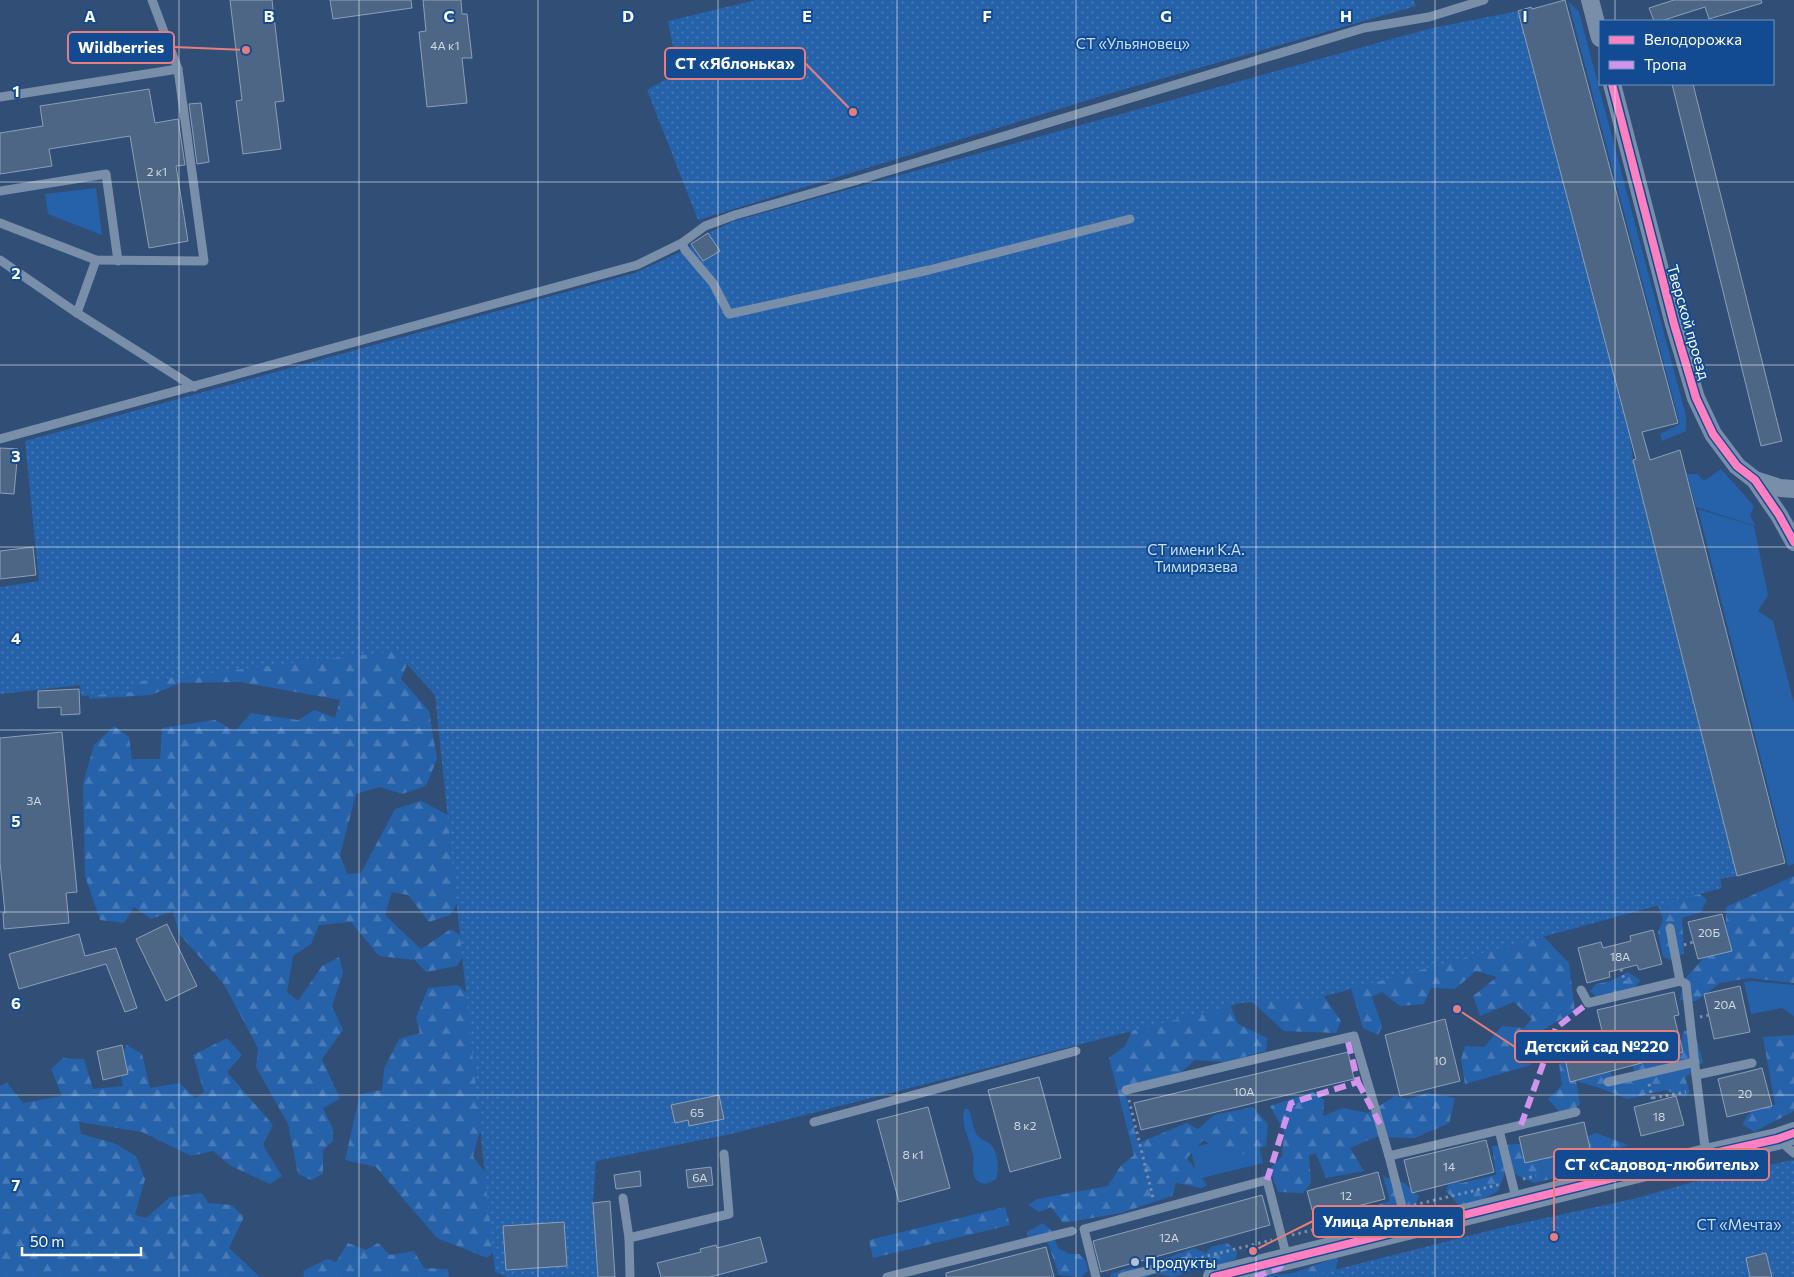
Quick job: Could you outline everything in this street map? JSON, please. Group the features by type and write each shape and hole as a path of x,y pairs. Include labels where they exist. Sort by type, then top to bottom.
{"street":[{"path":"1590,0 1599,34"},
{"name":"Тверской проезд","path":"1612,85 1674,324 1696,398 1713,434 1737,466 1755,480 1779,515 1794,542"},
{"path":"1755,480 1780,488 1794,489"},
{"path":"1214,1277 1706,1155 1788,1142"}],"lane":[{"path":"0,223 96,260 204,261 178,69 152,0"},
{"path":"0,439 638,265 682,243 705,226 735,215 858,180 1364,28 1429,17 1484,0"},
{"path":"0,97 178,69"},
{"path":"0,191 106,174 118,261"},
{"path":"682,243 685,250 713,282 729,314 930,270 1130,219"},
{"path":"0,260 77,313 194,387"},
{"path":"77,313 96,260"},
{"path":"1670,928 1680,981"},
{"path":"1580,990 1588,1003 1680,981 1686,984 1706,1155"},
{"path":"1126,1090 1354,1036 1389,1156 1408,1230"},
{"path":"814,1122 1076,1050"},
{"path":"1608,1082 1695,1062"},
{"path":"1696,1075 1752,1063"},
{"path":"1389,1156 1576,1112"},
{"path":"1499,1130 1517,1203"},
{"path":"629,1238 729,1214 724,1154"},
{"path":"1096,1277 1084,1229 1267,1180 1288,1258"},
{"path":"623,1198 629,1238 630,1277"},
{"path":"887,1277 1072,1231"},
{"path":"1122,1277 1186,1261"}],"path":[{"path":"1646,1073 1653,1100 1698,1090"},
{"path":"1126,1090 1155,1209"}],"green space":[{"name":"СТ «Ульяновец»","path":"756,0 1414,0 1416,6 1108,94 698,220 647,90 678,72 668,21"},
{"path":"1568,1 1579,12 1686,416 1686,431 1662,441 1660,434 1680,424"},
{"name":"СТ имени К.А. Тимирязева","path":"1518,11 1630,436 1633,460 1737,876 1720,879 1722,888 1318,998 1241,1003 731,1134 596,1161 593,1203 598,1277 508,1277 495,1272 435,695 395,651 133,682 133,692 81,696 80,685 0,694 0,587 39,581 25,441 635,273 685,250 708,233 734,221 1432,28"},
{"path":"96,188 102,235 48,214 45,194"},
{"path":"1721,469 1754,506 1750,515 1756,526 1696,507 1687,474 1697,474 1704,481"},
{"path":"1698,509 1754,526 1768,595 1758,611 1773,621 1794,704 1794,864 1788,866"},
{"path":"388,634 410,657 401,679 429,711 437,759 426,786 402,794 380,787 356,794 340,855 347,874 361,873 395,809 421,801 456,819 464,892 450,915 429,922 408,895 392,892 385,915 421,949 451,929 471,943 457,966 426,972 415,960 379,956 351,922 319,925 311,944 293,956 287,992 298,1001 322,966 339,957 343,973 332,1006 343,1030 322,1059 340,1099 323,1108 333,1129 333,1141 323,1150 323,1174 311,1180 298,1174 288,1124 256,1067 258,1048 223,983 179,934 173,911 151,919 134,907 124,923 100,920 85,876 83,784 94,745 114,726 129,737 132,759 160,759 162,728 215,720 235,731 251,713 298,720 315,710 335,718 340,700 240,682 180,683 151,695 90,699 85,687"},
{"path":"1794,876 1794,983 1750,978 1720,983 1696,1001 1680,1000 1684,980 1710,951 1726,946 1726,907"},
{"path":"1685,882 1707,900 1701,912 1682,918 1684,953 1671,960 1663,957 1658,932 1663,920 1656,899"},
{"path":"1534,927 1569,963 1575,1011 1534,1035 1531,1065 1465,1084 1461,1060 1465,1046 1484,1047 1502,1026 1524,1028 1532,1019 1514,1002 1480,1016 1473,996 1497,977 1476,971 1455,989 1431,988 1424,1004 1400,1006 1382,992 1372,997 1382,1026 1378,1035 1363,1028 1350,985"},
{"path":"1628,972 1640,980 1630,997 1602,1002 1590,991 1596,984 1611,981"},
{"path":"1744,982 1794,985 1794,1016 1782,1008 1751,1014"},
{"path":"1315,983 1341,1021 1336,1033 1284,1031 1243,994"},
{"path":"458,985 478,1004 488,1103 473,1156 496,1188 498,1248 487,1258 437,1238 376,1167 345,1160 360,1094 382,1090 384,1069 399,1039 420,1033 416,1018 428,988"},
{"path":"1226,994 1238,1024 1267,1038 1266,1051 1225,1062 1195,1060 1179,1074 1124,1089 1138,1143 1187,1123 1198,1129 1214,1115 1253,1107 1268,1124 1266,1146 1234,1157 1203,1140 1187,1158 1207,1185 1201,1188 1176,1183 1172,1196 1121,1213 1063,1223 1051,1207 1039,1212 1028,1205 1037,1199 1108,1186 1120,1167 1134,1155 1109,1058 1125,1046 1137,1020"},
{"path":"1684,1031 1694,1031 1703,1062 1685,1078 1690,1092 1684,1097 1665,1090 1628,1099 1576,1081 1580,1104 1565,1118 1548,1099 1562,1085 1559,1064 1571,1056 1587,1067 1606,1065 1617,1083 1636,1079 1631,1058 1637,1053 1675,1066"},
{"path":"1794,1035 1794,1111 1754,1132 1742,1124 1755,1105 1775,1105 1763,1037"},
{"path":"227,1038 242,1055 227,1072 273,1125 263,1145 282,1176 270,1184 231,1166 213,1151 191,1156 142,1132 79,1122 81,1134 114,1143 136,1156 145,1179 135,1215 146,1218 170,1197 202,1193 208,1203 232,1205 244,1217 229,1248 260,1277 0,1277 0,1086 7,1083 23,1103 62,1096 51,1069 63,1058 84,1059 93,1089 123,1086 118,1060 127,1045 142,1054 150,1088 180,1083 195,1098 204,1092 193,1055"},
{"path":"1313,1092 1324,1100 1323,1116 1343,1108 1368,1113 1395,1096 1408,1099 1428,1093 1455,1098 1449,1123 1415,1138 1376,1137 1350,1148 1364,1171 1326,1178 1316,1154 1309,1155 1311,1183 1303,1193 1278,1192 1270,1169 1282,1156 1284,1131 1270,1106"},
{"path":"965,1109 968,1109 970,1112 976,1134 979,1138 990,1144 995,1151 998,1166 997,1175 996,1179 989,1183 981,1183 975,1178 972,1150 963,1120"},
{"path":"1256,1132 1263,1163 1198,1179 1190,1148"},
{"path":"1596,1133 1628,1145 1609,1152 1596,1168 1534,1183 1506,1170 1498,1191 1479,1201 1460,1207 1446,1191 1450,1179 1461,1183 1496,1175 1492,1146 1580,1139"},
{"name":"СТ «Мечта»","path":"1794,1160 1794,1277 1306,1277 1504,1227 1637,1198 1721,1174"},
{"path":"1383,1176 1404,1183 1419,1196 1413,1210 1369,1213 1367,1208 1390,1201"},
{"path":"1005,1207 1010,1225 873,1258 869,1240"},
{"path":"1043,1223 1052,1231 1058,1248 1069,1254 1079,1254 1086,1261 1088,1271 1081,1277 1059,1275 1048,1243 1028,1238 1027,1232"},
{"path":"348,1243 366,1250 378,1243 390,1255 414,1251 424,1268 448,1269 449,1277 304,1277 303,1271 327,1259 336,1262"},
{"path":"1227,1243 1237,1251 1236,1259 1217,1266 1205,1261 1199,1267 1174,1277 1152,1273 1148,1277 1111,1277 1111,1274 1132,1267 1150,1269 1158,1261 1194,1248 1206,1253 1211,1247"},
{"path":"1338,1257 1335,1277 1240,1277 1293,1273"}],"building":[{"path":"230,0 272,0 284,101 275,102 281,149 243,154 236,101 242,100"},
{"path":"330,0 411,0 412,8 333,19"},
{"path":"423,0 461,0 462,14 467,14 472,58 462,58 467,103 427,107 419,32 426,31"},
{"path":"1565,0 1678,423 1642,432 1650,460 1680,450 1785,863 1737,876 1633,460 1636,459 1518,11"},
{"path":"1674,0 1761,0 1762,3 1709,19 1705,7 1664,20 1654,20 1649,8"},
{"path":"1672,85 1693,85 1782,441 1761,446"},
{"path":"149,89 155,123 178,119 185,165 176,166 188,241 149,248 130,136 49,149 52,166 0,174 0,133 43,126 40,106"},
{"path":"201,103 209,162 197,164 189,104"},
{"path":"708,233 720,251 703,261 691,244"},
{"path":"0,448 18,449 14,494 0,493"},
{"path":"33,547 36,575 0,579 0,551"},
{"path":"79,689 80,714 61,715 61,707 38,708 38,691"},
{"path":"62,732 77,892 66,893 69,923 4,929 3,913 5,913 0,862 0,738"},
{"path":"1722,914 1732,951 1698,959 1688,922"},
{"path":"167,924 197,986 166,1001 136,939"},
{"path":"1653,930 1662,964 1639,970 1637,965 1609,972 1610,977 1587,983 1578,948 1601,942 1603,948 1631,941 1630,936"},
{"path":"79,934 85,956 116,948 137,1008 125,1012 106,964 19,989 9,954"},
{"path":"1740,986 1750,1032 1714,1039 1704,994"},
{"path":"1674,992 1679,1015 1674,1016 1683,1052 1570,1082 1565,1058 1606,1047 1597,1010"},
{"path":"1445,1019 1460,1081 1400,1096 1385,1035"},
{"path":"122,1045 128,1074 103,1080 97,1051"},
{"path":"1348,1052 1354,1079 1141,1130 1134,1103"},
{"path":"1762,1068 1772,1106 1727,1117 1718,1079"},
{"path":"1039,1077 1061,1158 1010,1172 988,1090"},
{"path":"719,1095 724,1119 689,1126 688,1120 675,1123 671,1105"},
{"path":"1676,1096 1684,1125 1641,1136 1634,1107"},
{"path":"928,1107 950,1188 899,1202 877,1120"},
{"path":"1584,1122 1590,1148 1525,1163 1519,1137"},
{"path":"1486,1140 1494,1172 1412,1193 1404,1160"},
{"path":"711,1167 713,1185 688,1188 686,1170"},
{"path":"640,1171 641,1186 616,1189 614,1175"},
{"path":"1378,1172 1385,1199 1314,1217 1307,1191"},
{"path":"1262,1195 1270,1225 1101,1272 1093,1241"},
{"path":"610,1201 615,1277 598,1277 593,1203"},
{"path":"564,1222 567,1266 506,1270 503,1226"},
{"path":"760,1237 767,1262 710,1277 661,1277 657,1263 701,1252 700,1249 716,1245 717,1248"},
{"path":"1046,1247 1054,1277 946,1277 946,1273"},
{"path":"1766,1253 1772,1277 1750,1277 1746,1258"}],"marked path":[{"path":"1521,1125 1556,1028 1588,1003"},
{"path":"1267,1180 1291,1103 1358,1082 1347,1038"},
{"path":"1358,1082 1380,1124"},
{"path":"1255,1277 1279,1268 1283,1264"}],"cycle path":[{"path":"1612,85 1674,324 1696,398 1713,434 1737,466 1755,480 1779,515 1794,542"},
{"path":"1214,1277 1777,1139 1794,1133"}],"place":[{"name":"Wildberries","path":"246,50"},
{"name":"СТ «Яблонька»","path":"853,112"},
{"name":"Детский сад №220","path":"1457,1009"},
{"name":"СТ «Садовод-любитель»","path":"1554,1237"},
{"name":"Улица Артельная","path":"1253,1251"},
{"name":"Продукты","path":"1135,1262"}]}
